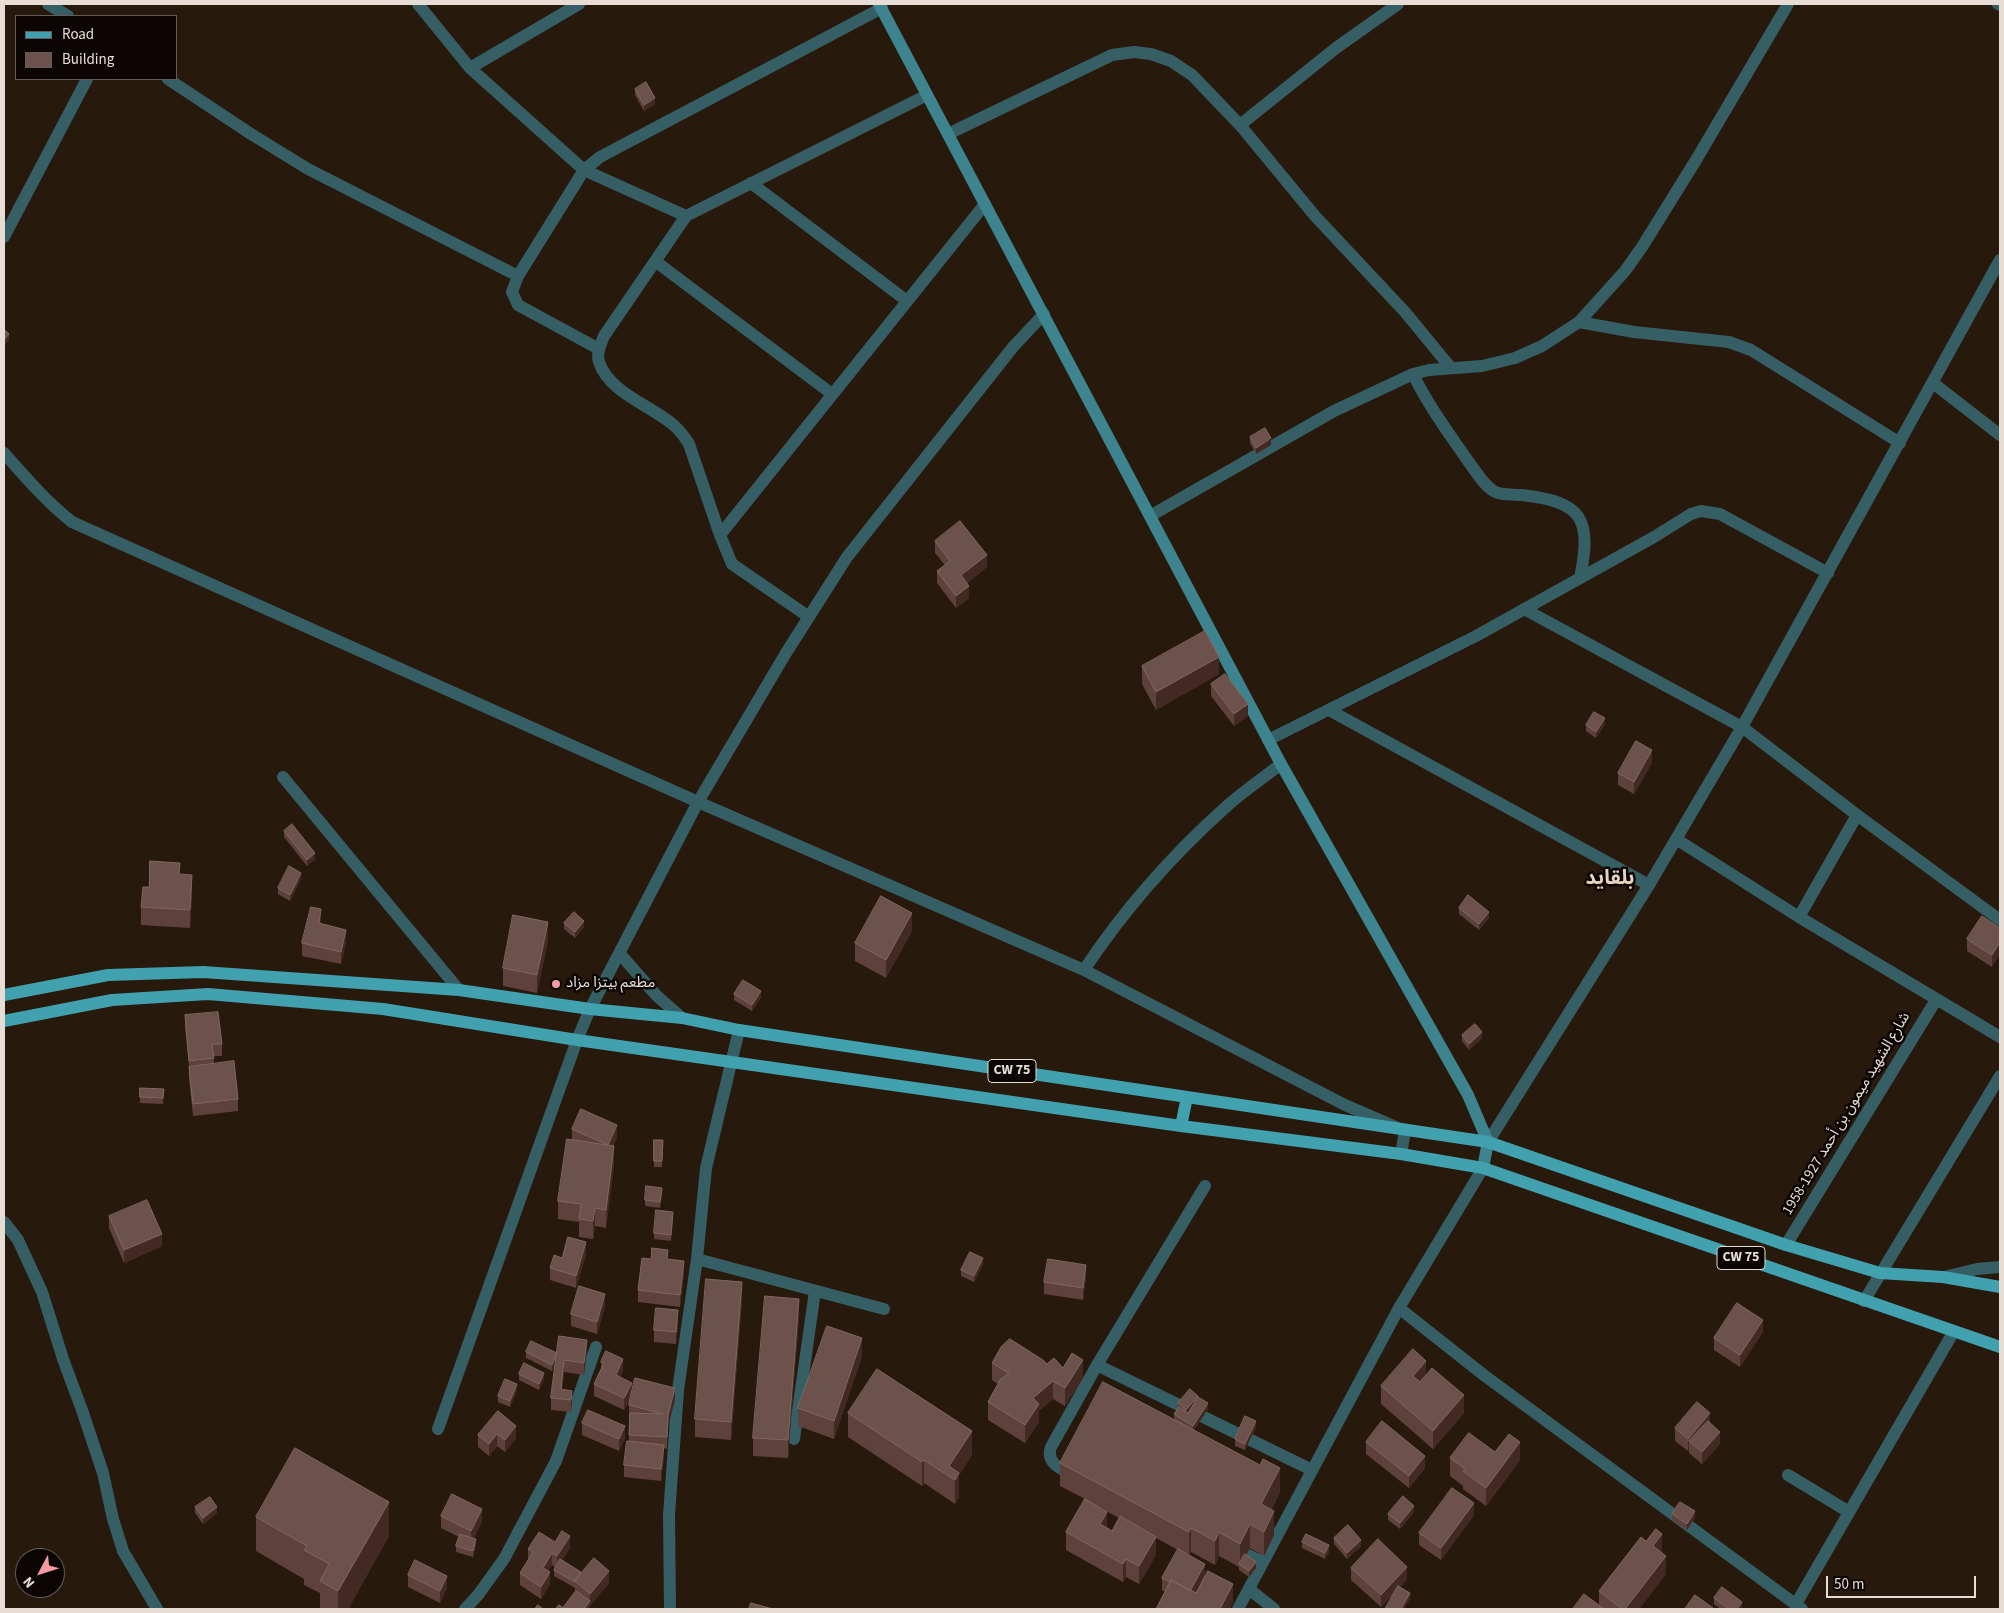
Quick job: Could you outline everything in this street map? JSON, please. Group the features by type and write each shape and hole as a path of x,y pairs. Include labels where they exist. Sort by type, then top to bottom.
{"main road":[{"path":"880,6 1268,740 1468,1095 1488,1142 1483,1168"},
{"name":"CW 75","path":"4,995 108,975 204,972 459,990 590,1009 682,1018 739,1030 1488,1142 1786,1245 1880,1273 1943,1277 2000,1287"},
{"name":"CW 75","path":"4,1021 112,1000 208,994 383,1009 577,1040 1181,1126 1401,1154 1483,1168 1864,1301 2000,1346"},
{"path":"1181,1126 1187,1097"}],"street":[{"path":"48,4 66,15"},
{"path":"418,4 470,68 584,170 686,216"},
{"path":"470,68 579,4"},
{"path":"1240,125 1336,48 1398,4"},
{"path":"1150,516 1334,411 1413,374 1428,370 1482,366 1515,358 1542,346 1579,322 1625,271 1642,247 1788,4"},
{"path":"599,349 518,305 512,292 518,276 584,170 600,157 880,6"},
{"path":"948,134 1105,58 1134,52 1151,54 1171,60 1192,75 1240,125 1315,216 1405,312 1451,368"},
{"path":"4,237 86,80"},
{"path":"169,80 250,134 308,169 518,276"},
{"path":"809,618 732,564 720,536 689,444 680,430 615,384 604,372 598,360 599,349 604,336 686,216 927,95"},
{"path":"751,183 907,301"},
{"path":"720,536 985,204"},
{"path":"1488,1142 1649,885 1742,727 2000,260"},
{"path":"655,261 832,394"},
{"path":"438,1429 577,1040 590,1009 698,802 847,557 1013,347 1044,314"},
{"path":"1579,322 1634,332 1729,342 1751,350 1900,443"},
{"path":"1413,374 1433,412 1474,470 1493,491 1560,503 1576,513 1581,520 1586,537 1580,578"},
{"path":"1933,383 2000,435"},
{"path":"4,453 37,491 72,522 698,802 1084,970 1345,1105 1405,1131 1401,1154"},
{"path":"1268,740 1476,636 1654,537 1691,514 1701,511 1720,514 1828,573"},
{"path":"1524,609 1742,727 1857,815 2000,920"},
{"path":"1329,710 1649,885"},
{"path":"1084,970 1111,929 1165,867 1229,805 1281,764"},
{"path":"283,777 459,990"},
{"path":"1799,917 1857,815"},
{"path":"1676,838 1799,917 2000,1037"},
{"path":"620,954 657,996 682,1018"},
{"name":"شارع الشهيد ميمون بن أحمد 1927-1958","path":"1786,1245 1936,1000"},
{"path":"670,1609 669,1515 677,1410 697,1259 706,1168 739,1030"},
{"path":"1864,1301 2000,1076"},
{"path":"1238,1609 1399,1308 1483,1168"},
{"path":"1088,1482 1062,1470 1050,1458 1049,1452 1097,1365 1205,1186"},
{"path":"4,1222 18,1240 42,1292 103,1473 113,1519 123,1551 157,1609"},
{"path":"697,1259 884,1310"},
{"path":"1943,1277 1978,1269 2000,1267"},
{"path":"794,1439 815,1291"},
{"path":"1399,1308 1486,1376 1799,1607 1849,1512 1954,1331"},
{"path":"465,1609 478,1596 504,1559 556,1461 596,1347"},
{"path":"1097,1365 1312,1470"},
{"path":"1788,1474 1849,1512"},
{"path":"1219,1542 1263,1562"},
{"path":"1249,1589 1274,1609"}],"building":[{"path":"646,82 655,98 644,105 635,89"},
{"path":"4,329 9,334 4,340"},
{"path":"1265,428 1271,438 1256,448 1250,437"},
{"path":"960,521 987,555 961,575 969,586 956,596 937,571 950,561 935,541"},
{"path":"1205,631 1219,657 1156,692 1142,666"},
{"path":"1225,674 1248,704 1234,714 1211,684"},
{"path":"1594,712 1605,718 1596,732 1586,725"},
{"path":"1636,741 1652,750 1634,782 1618,773"},
{"path":"292,824 315,853 307,860 284,831"},
{"path":"150,861 180,863 179,874 192,875 190,910 141,907 143,887 149,887"},
{"path":"289,866 301,873 290,895 278,888"},
{"path":"1468,895 1489,912 1479,924 1459,908"},
{"path":"881,896 912,913 886,960 855,943"},
{"path":"311,907 321,909 319,923 346,930 341,952 302,943"},
{"path":"574,912 584,921 575,932 564,923"},
{"path":"513,915 548,922 537,975 503,968"},
{"path":"1982,916 2000,928 2000,942 1992,955 1967,939"},
{"path":"743,980 761,991 752,1005 734,994"},
{"path":"218,1012 222,1044 212,1044 214,1058 189,1061 185,1015"},
{"path":"1475,1024 1482,1032 1469,1044 1462,1035"},
{"path":"234,1061 238,1099 193,1104 189,1067"},
{"path":"140,1088 164,1089 163,1098 140,1097"},
{"path":"581,1109 617,1125 608,1145 572,1129"},
{"path":"567,1139 614,1146 606,1210 595,1208 593,1221 579,1219 581,1204 558,1201"},
{"path":"654,1140 663,1140 662,1161 654,1161"},
{"path":"646,1186 662,1188 660,1202 645,1200"},
{"path":"147,1200 162,1234 124,1250 109,1216"},
{"path":"656,1210 673,1212 671,1235 654,1233"},
{"path":"568,1237 586,1242 576,1276 550,1268 554,1255 562,1258"},
{"path":"652,1248 668,1250 667,1259 684,1261 680,1295 638,1290 642,1258 651,1259"},
{"path":"970,1252 983,1258 974,1276 961,1270"},
{"path":"1048,1259 1086,1265 1083,1288 1044,1282"},
{"path":"706,1279 742,1282 731,1422 695,1419"},
{"path":"579,1286 605,1294 597,1322 571,1314"},
{"path":"765,1296 799,1299 788,1440 753,1438"},
{"path":"1737,1303 1763,1320 1740,1355 1714,1338"},
{"path":"656,1308 678,1310 676,1332 654,1330"},
{"path":"827,1326 862,1338 834,1421 798,1408"},
{"path":"559,1336 587,1340 584,1363 564,1360 561,1389 572,1391 571,1400 551,1398"},
{"path":"1010,1339 1047,1364 1054,1358 1063,1368 1072,1353 1083,1360 1065,1388 1053,1381 1033,1398 1039,1404 1025,1425 988,1402 1000,1380 1009,1373 992,1363 1001,1347"},
{"path":"531,1341 557,1353 552,1365 526,1352"},
{"path":"1413,1349 1426,1361 1413,1376 1420,1382 1432,1368 1464,1395 1433,1431 1381,1386"},
{"path":"606,1351 623,1359 616,1375 632,1383 624,1398 594,1384 604,1363 601,1362"},
{"path":"524,1363 544,1373 539,1384 519,1374"},
{"path":"877,1369 972,1431 949,1466 959,1473 955,1480 924,1460 922,1462 848,1413"},
{"path":"635,1378 675,1388 668,1415 667,1437 629,1435 630,1413 663,1414 629,1405"},
{"path":"505,1379 517,1384 510,1401 498,1396"},
{"path":"1103,1382 1260,1465 1263,1459 1280,1468 1261,1504 1274,1511 1264,1532 1250,1524 1240,1544 1219,1532 1215,1541 1191,1528 1189,1532 1060,1463"},
{"path":"1190,1389 1198,1396 1186,1410 1178,1403"},
{"path":"1198,1397 1208,1403 1193,1426 1174,1414 1179,1407 1188,1413"},
{"path":"1697,1402 1710,1413 1688,1439 1675,1428"},
{"path":"588,1410 625,1426 619,1439 582,1423"},
{"path":"498,1411 516,1426 505,1440 497,1434 489,1444 478,1435"},
{"path":"1245,1416 1256,1421 1245,1444 1235,1439"},
{"path":"1382,1421 1425,1456 1409,1476 1366,1442"},
{"path":"1708,1421 1720,1432 1702,1452 1689,1441"},
{"path":"1469,1433 1495,1452 1509,1434 1520,1442 1486,1488 1463,1471 1465,1469 1450,1458"},
{"path":"627,1441 664,1445 661,1469 624,1465"},
{"path":"295,1448 389,1502 338,1591 320,1581 329,1564 304,1550 307,1546 256,1517"},
{"path":"1452,1488 1474,1503 1441,1548 1419,1533"},
{"path":"452,1494 482,1509 471,1531 441,1516"},
{"path":"1403,1496 1414,1506 1400,1523 1388,1514"},
{"path":"210,1497 217,1507 203,1518 195,1507"},
{"path":"1085,1499 1107,1512 1100,1524 1112,1531 1120,1516 1156,1537 1139,1566 1126,1559 1123,1564 1066,1532"},
{"path":"1680,1502 1695,1511 1687,1524 1672,1514"},
{"path":"1348,1525 1361,1540 1347,1553 1334,1538"},
{"path":"1656,1529 1662,1534 1653,1546 1666,1556 1625,1609 1622,1609 1599,1591 1641,1537 1646,1541"},
{"path":"562,1531 570,1536 557,1556 552,1553 543,1568 550,1572 541,1587 520,1573 533,1552 528,1549 539,1532 555,1542"},
{"path":"460,1534 476,1539 473,1551 456,1546"},
{"path":"1306,1534 1329,1545 1325,1553 1302,1542"},
{"path":"1378,1539 1407,1567 1381,1595 1351,1568"},
{"path":"1178,1549 1205,1564 1190,1591 1171,1580 1170,1582 1162,1578"},
{"path":"1245,1554 1256,1562 1249,1571 1239,1564"},
{"path":"594,1558 609,1571 590,1594 575,1581"},
{"path":"560,1559 581,1572 575,1582 554,1570"},
{"path":"415,1560 447,1576 440,1591 408,1575"},
{"path":"1208,1571 1233,1584 1220,1609 1156,1609 1171,1580 1196,1593"},
{"path":"1398,1586 1410,1593 1401,1609 1385,1609"},
{"path":"1722,1587 1742,1602 1737,1609 1729,1609 1714,1598"},
{"path":"576,1591 590,1601 584,1609 563,1608"},
{"path":"1584,1594 1604,1609 1573,1609"},
{"path":"1695,1595 1713,1608 1685,1609"},
{"path":"751,1603 773,1609 749,1609"},
{"path":"538,1605 543,1609 535,1609"},
{"path":"559,1605 565,1609 556,1609"}],"place":[{"name":"مطعم بيتزا مزاد","path":"556,984"}],"district":[{"name":"بلقايد","path":"1610,880"}]}
